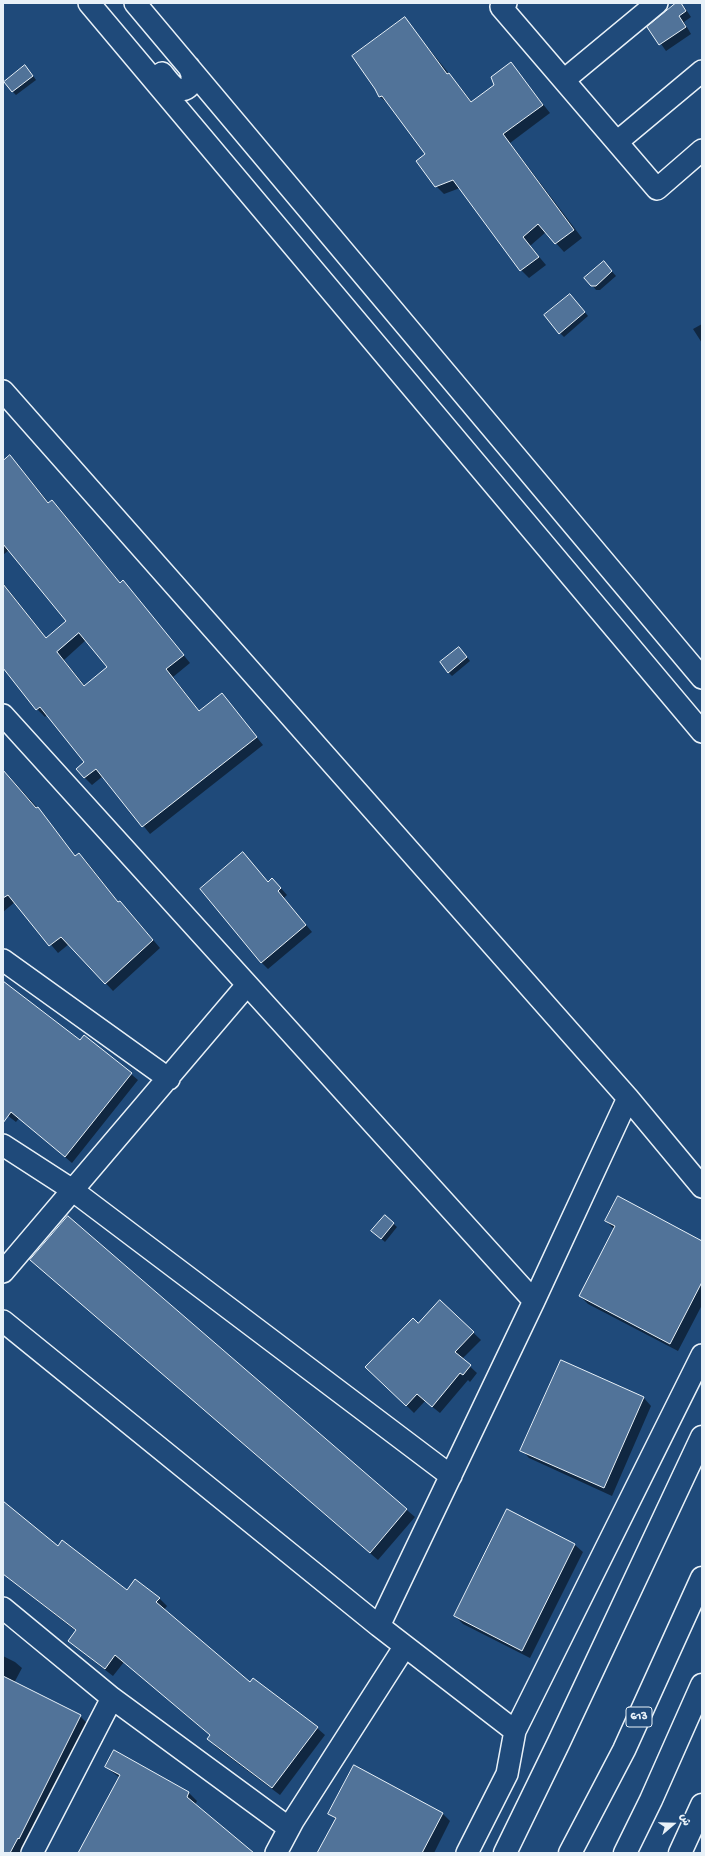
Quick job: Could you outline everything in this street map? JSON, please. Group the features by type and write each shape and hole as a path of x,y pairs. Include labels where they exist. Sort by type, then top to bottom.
{"main road":[{"path":"504,1853 575,1708 702,1437"},
{"name":"613","path":"570,1853 624,1750 702,1578"},
{"path":"625,1853 652,1800 702,1685"},
{"path":"680,1853 702,1805"}],"street":[{"path":"135,3 702,678"},
{"path":"506,3 501,7 657,188 702,150"},
{"path":"564,80 657,3"},
{"path":"92,7 143,51 176,89 181,91 186,90 192,83 192,74 189,67"},
{"path":"92,7 702,732"},
{"path":"617,142 702,71"},
{"path":"3,391 628,1098 702,1187"},
{"path":"3,715 534,1301"},
{"path":"3,960 169,1079"},
{"path":"3,1272 72,1189 169,1079 248,985"},
{"path":"379,1626 534,1301 628,1098"},
{"path":"3,1145 72,1189 451,1476"},
{"path":"3,1321 61,1366 379,1626 515,1731"},
{"path":"467,1853 507,1774 515,1731 702,1354"},
{"path":"3,1608 112,1698 290,1828"},
{"path":"276,1853 290,1828 405,1646"},
{"path":"32,1853 112,1698"}],"building":[{"path":"676,3 681,3 686,11 679,16 686,27 659,45 647,27"},
{"path":"405,17 447,74 449,73 471,102 494,85 491,77 511,62 543,105 503,134 574,230 555,244 538,224 523,237 539,257 520,271 453,180 435,187 416,161 425,154 382,96 379,97 352,56"},
{"path":"25,65 33,76 12,92 4,82"},
{"path":"604,261 612,271 596,286 591,286 584,278"},
{"path":"570,294 585,312 559,334 544,315"},
{"path":"10,455 48,503 52,500 120,583 123,580 184,655 166,669 199,711 222,693 257,737 142,827 96,769 84,778 76,769 84,762 40,707 36,710 3,668 3,584 46,638 66,621 3,544 3,461","holes":["79,633 107,667 84,686 57,652"]},
{"path":"459,647 467,657 448,673 440,662"},
{"path":"3,770 36,808 38,807 75,856 79,853 118,902 120,901 153,940 105,984 61,937 49,946 8,895 3,898"},
{"path":"243,852 268,882 272,878 281,888 278,891 306,925 261,963 200,889"},
{"path":"3,981 80,1040 84,1035 132,1073 65,1157 11,1112 3,1123"},
{"path":"618,1196 702,1241 702,1282 670,1344 579,1296 615,1226 605,1221"},
{"path":"385,1215 394,1223 381,1239 371,1231"},
{"path":"68,1216 407,1509 370,1553 30,1260"},
{"path":"440,1300 474,1332 455,1352 471,1365 463,1375 460,1373 432,1407 417,1394 406,1406 365,1367 413,1318 418,1323"},
{"path":"561,1360 644,1397 604,1488 520,1451"},
{"path":"3,1501 58,1546 62,1540 127,1590 135,1579 160,1598 156,1602 250,1682 253,1678 318,1727 272,1788 207,1739 210,1735 115,1655 105,1669 68,1641 76,1630 3,1574"},
{"path":"507,1509 575,1544 522,1651 454,1616"},
{"path":"3,1676 81,1715 19,1839 18,1838 10,1853 3,1853"},
{"path":"114,1750 189,1792 187,1797 254,1853 78,1853 120,1775 105,1767"},
{"path":"354,1765 443,1813 422,1853 317,1853 336,1818 328,1814"}]}
